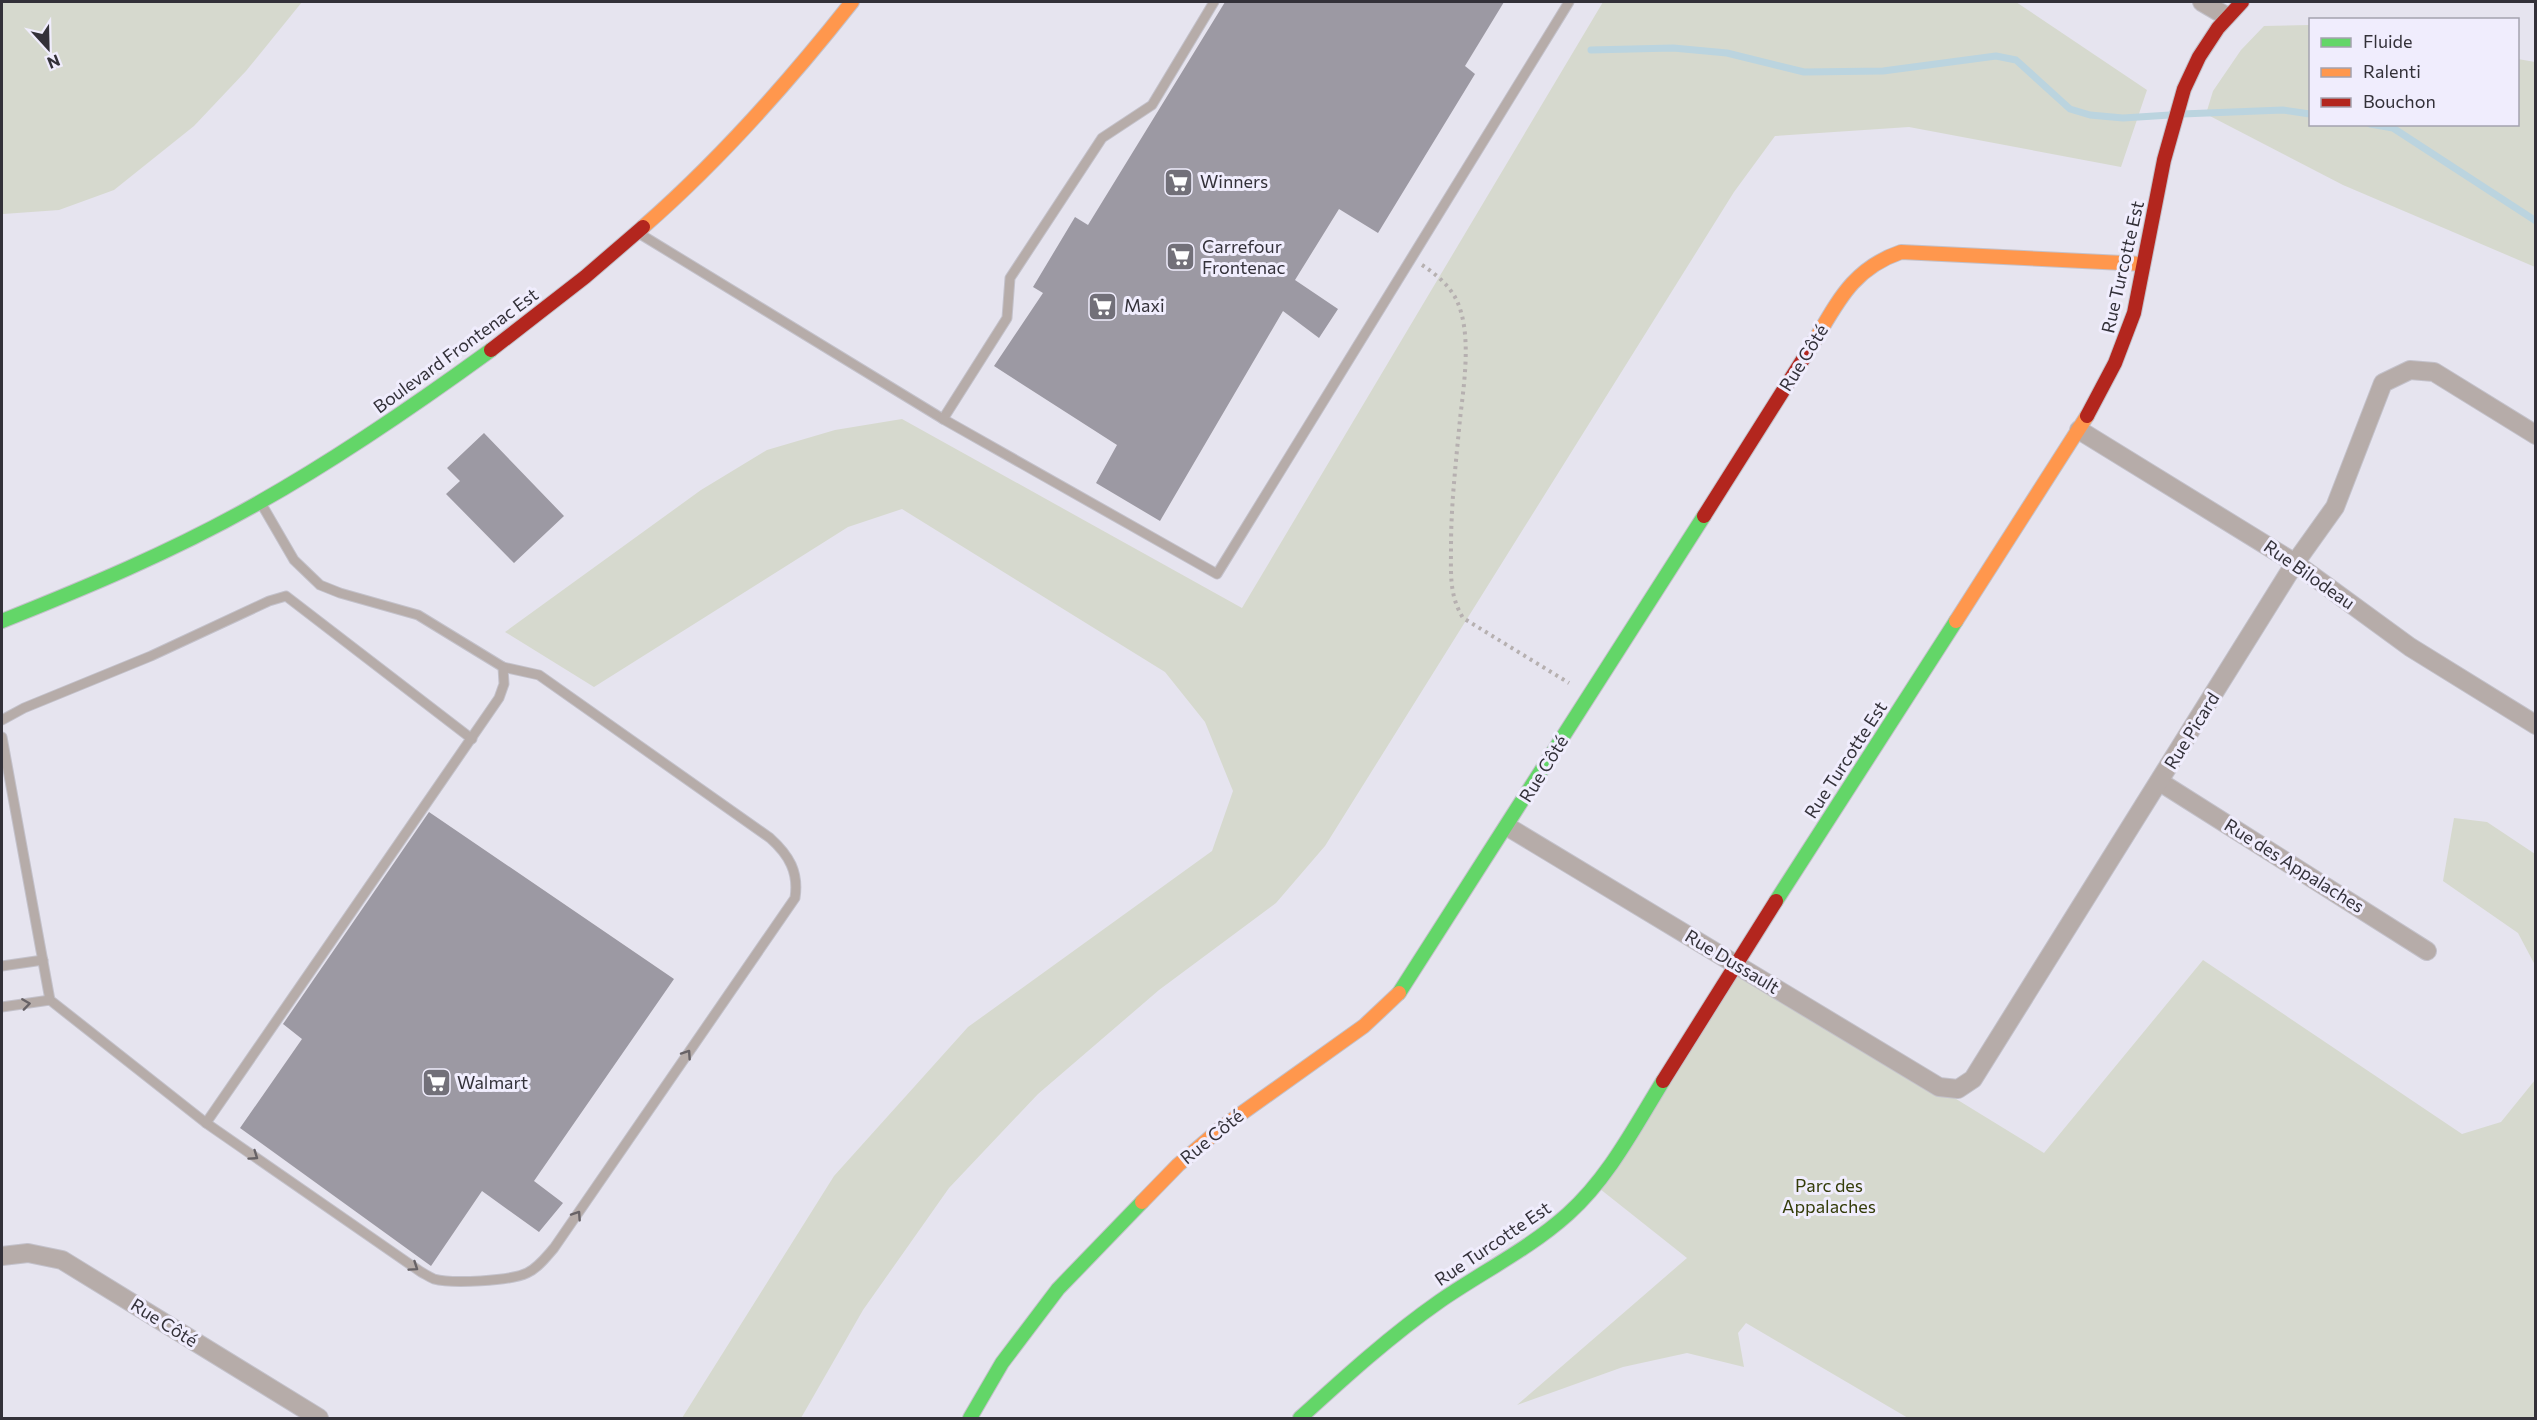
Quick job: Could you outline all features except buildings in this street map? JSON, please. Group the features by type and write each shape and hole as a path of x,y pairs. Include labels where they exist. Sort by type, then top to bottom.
{"street":[{"name":"Boulevard Frontenac Est","path":"2,621 158,554 260,501 344,451 450,381 546,309 699,177 762,110 852,2"},
{"path":"2202,2 2226,16"},
{"name":"Rue Turcotte Est","path":"1300,1419 1364,1360 1439,1302 1521,1250 1568,1214 1606,1172 1736,964 2079,430 2117,364 2133,317 2174,114 2206,42 2226,16 2242,2"},
{"name":"Rue Côté","path":"970,1419 1002,1364 1058,1289 1178,1165 1221,1128 1364,1026 1403,989 1846,292 1863,269 1901,252 2143,264"},
{"name":"Rue Picard","path":"1958,1089 1973,1079 2295,563 2335,507 2377,393 2383,383 2410,370 2434,372 2535,435"},
{"name":"Rue Bilodeau","path":"2079,430 2295,563 2410,647 2535,725"},
{"name":"Rue des Appalaches","path":"2160,782 2427,951"},
{"name":"Rue Dussault","path":"1508,827 1939,1087 1958,1089"},
{"name":"Rue Côté","path":"2,1256 28,1253 62,1260 319,1419"}],"lane":[{"path":"943,419 1006,318 1010,278 1102,138 1152,105 1214,2"},
{"path":"638,232 943,419 1217,574 1569,2"},
{"path":"2,737 50,1000 206,1123 433,1279 451,1281 514,1278 530,1272 554,1248 795,897 797,884 793,865 783,850 770,838 539,675 502,667 418,615 320,585 294,560 260,501"},
{"path":"2,720 24,708 151,656 269,601 286,596 471,739"},
{"path":"206,1123 499,698 504,684 502,667"},
{"path":"2,966 43,960"},
{"path":"2,1008 50,1000"}],"path":[{"path":"1412,258 1432,271 1450,290 1457,303 1463,325 1466,365 1451,520 1451,589 1455,605 1462,618 1590,696"}],"green space":[{"path":"2,2 302,2 246,71 194,126 114,190 59,210 2,214"},
{"path":"1603,2 2016,2 2147,90 2121,167 1909,127 1775,136 1734,192 1325,846 1276,903 1159,990 1038,1094 949,1188 863,1310 801,1418 682,1418 834,1176 968,1027 1212,851 1233,791 1205,722 1165,672 902,509 848,527 594,687 505,632 701,490 767,450 835,430 902,419 1242,608"},
{"path":"2309,25 2309,126 2519,126 2519,59 2535,62 2535,267 2343,185 2206,114 2213,91 2241,50 2264,26"},
{"path":"2454,818 2487,822 2535,854 2535,965 2518,933 2443,881"},
{"name":"Parc des Appalaches","path":"2203,960 2462,1134 2501,1122 2535,1080 2535,1418 1908,1418 1746,1323 1738,1333 1744,1367 1687,1353 1623,1367 1517,1405 1687,1258 1595,1185 1736,964 2044,1153"}],"waterway":[{"path":"1591,50 1673,48 1727,53 1804,72 1883,71 1996,56 2016,60 2070,109 2090,115 2123,118 2170,115"},
{"path":"2182,114 2283,110 2309,114"},
{"path":"2382,126 2393,128 2536,221"}],"traffic: fast":[{"path":"2,621 128,568 251,507 313,471 373,432 491,350"},
{"path":"1399,993 1704,516"},
{"path":"1776,901 1956,621"},
{"path":"1300,1418 1368,1357 1421,1314 1521,1249 1568,1214 1583,1200 1608,1168 1663,1081"},
{"path":"970,1418 1002,1363 1058,1289 1142,1202"}],"traffic: slow":[{"path":"643,227 727,147 803,62 852,2"},
{"path":"1807,353 1835,306 1855,280 1868,269 1901,252 2143,264"},
{"path":"1956,621 2087,416"},
{"path":"1142,1202 1178,1165 1221,1128 1364,1026 1399,993"}],"traffic: jam":[{"path":"2087,416 2115,363 2134,313 2164,160 2184,89 2199,57 2218,28 2242,2"},
{"path":"491,350 585,277 643,227"},
{"path":"1704,516 1807,353"},
{"path":"1663,1081 1776,901"}],"place":[{"name":"Winners","path":"1179,182"},
{"name":"Carrefour Frontenac","path":"1181,257"},
{"name":"Maxi","path":"1103,306"},
{"name":"Walmart","path":"436,1083"}]}
